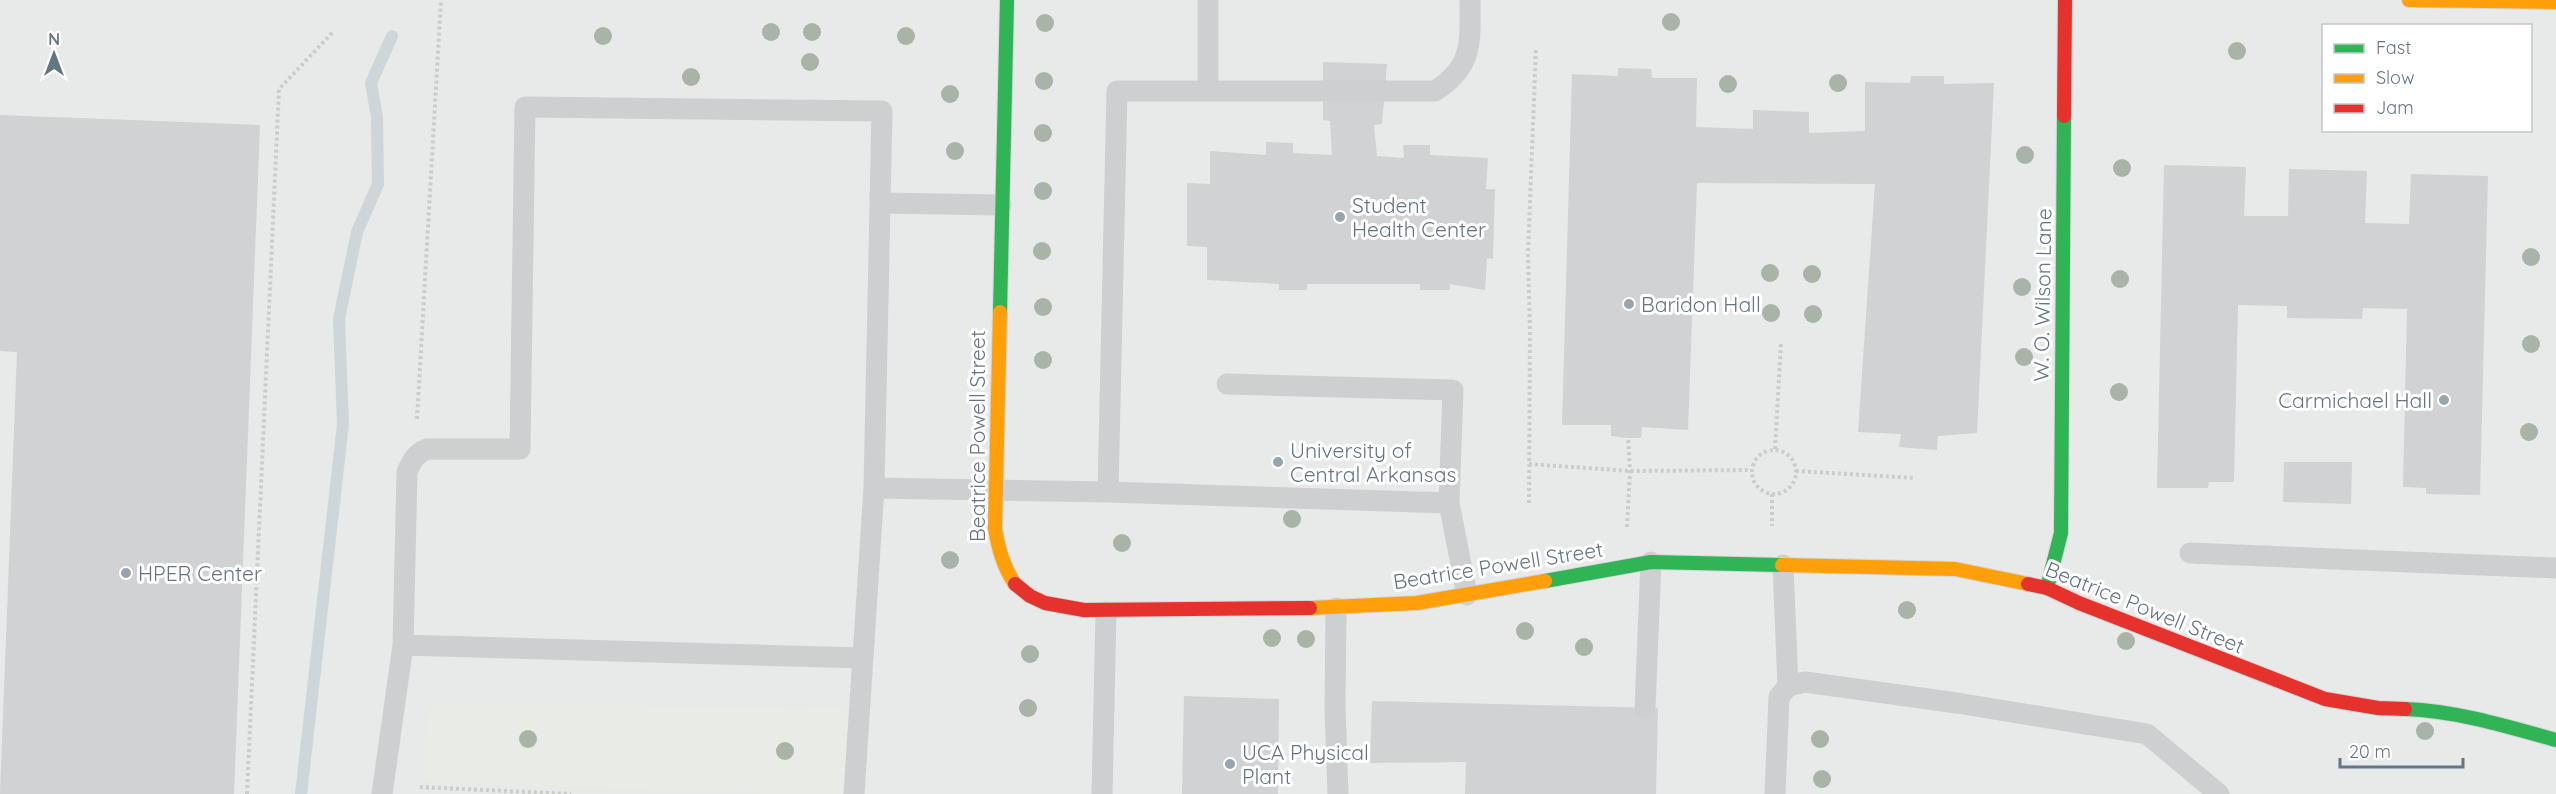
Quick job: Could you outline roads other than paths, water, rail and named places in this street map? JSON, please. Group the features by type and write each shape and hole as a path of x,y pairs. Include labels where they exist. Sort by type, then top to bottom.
{"street":[{"name":"Beatrice Powell Street","path":"1007,0 995,490 998,554 1005,571 1016,586 1049,606 1106,612 1336,608 1417,603 1524,582 1651,562 1955,569 2047,588 2272,680 2325,699 2378,708 2431,710 2480,719 2556,740"},
{"name":"W. O. Wilson Lane","path":"2047,588 2061,533 2065,0"},
{"path":"2409,0 2556,2"}],"lane":[{"path":"1208,0 1208,90"},
{"path":"1108,492 1117,91 1435,91 1453,79 1463,64 1470,43 1470,0"},
{"path":"382,794 403,645 407,472 418,453 427,449 520,449 525,107 882,111 874,488 854,794"},
{"path":"880,203 1001,205"},
{"path":"1227,384 1453,390 1449,503 1467,595"},
{"path":"874,488 1108,492 1449,503"},
{"path":"2190,554 2556,568"},
{"path":"1645,708 1651,562"},
{"path":"1783,565 1788,686"},
{"path":"1336,608 1335,708 1338,794"},
{"path":"1102,794 1106,612"},
{"path":"403,645 862,658"},
{"path":"1775,794 1779,697 1788,686 1805,682 1957,703 2147,734 2219,794"}],"waterway":[{"path":"301,794 343,424 339,319 357,232 378,184 377,117 371,83 392,36"}],"place":[{"name":"Student Health Center","path":"1340,217"},
{"name":"Baridon Hall","path":"1629,304"},
{"name":"Carmichael Hall","path":"2444,400"},
{"name":"University of Central Arkansas","path":"1278,462"},
{"name":"HPER Center","path":"126,573"},
{"name":"UCA Physical Plant","path":"1230,764"}]}
